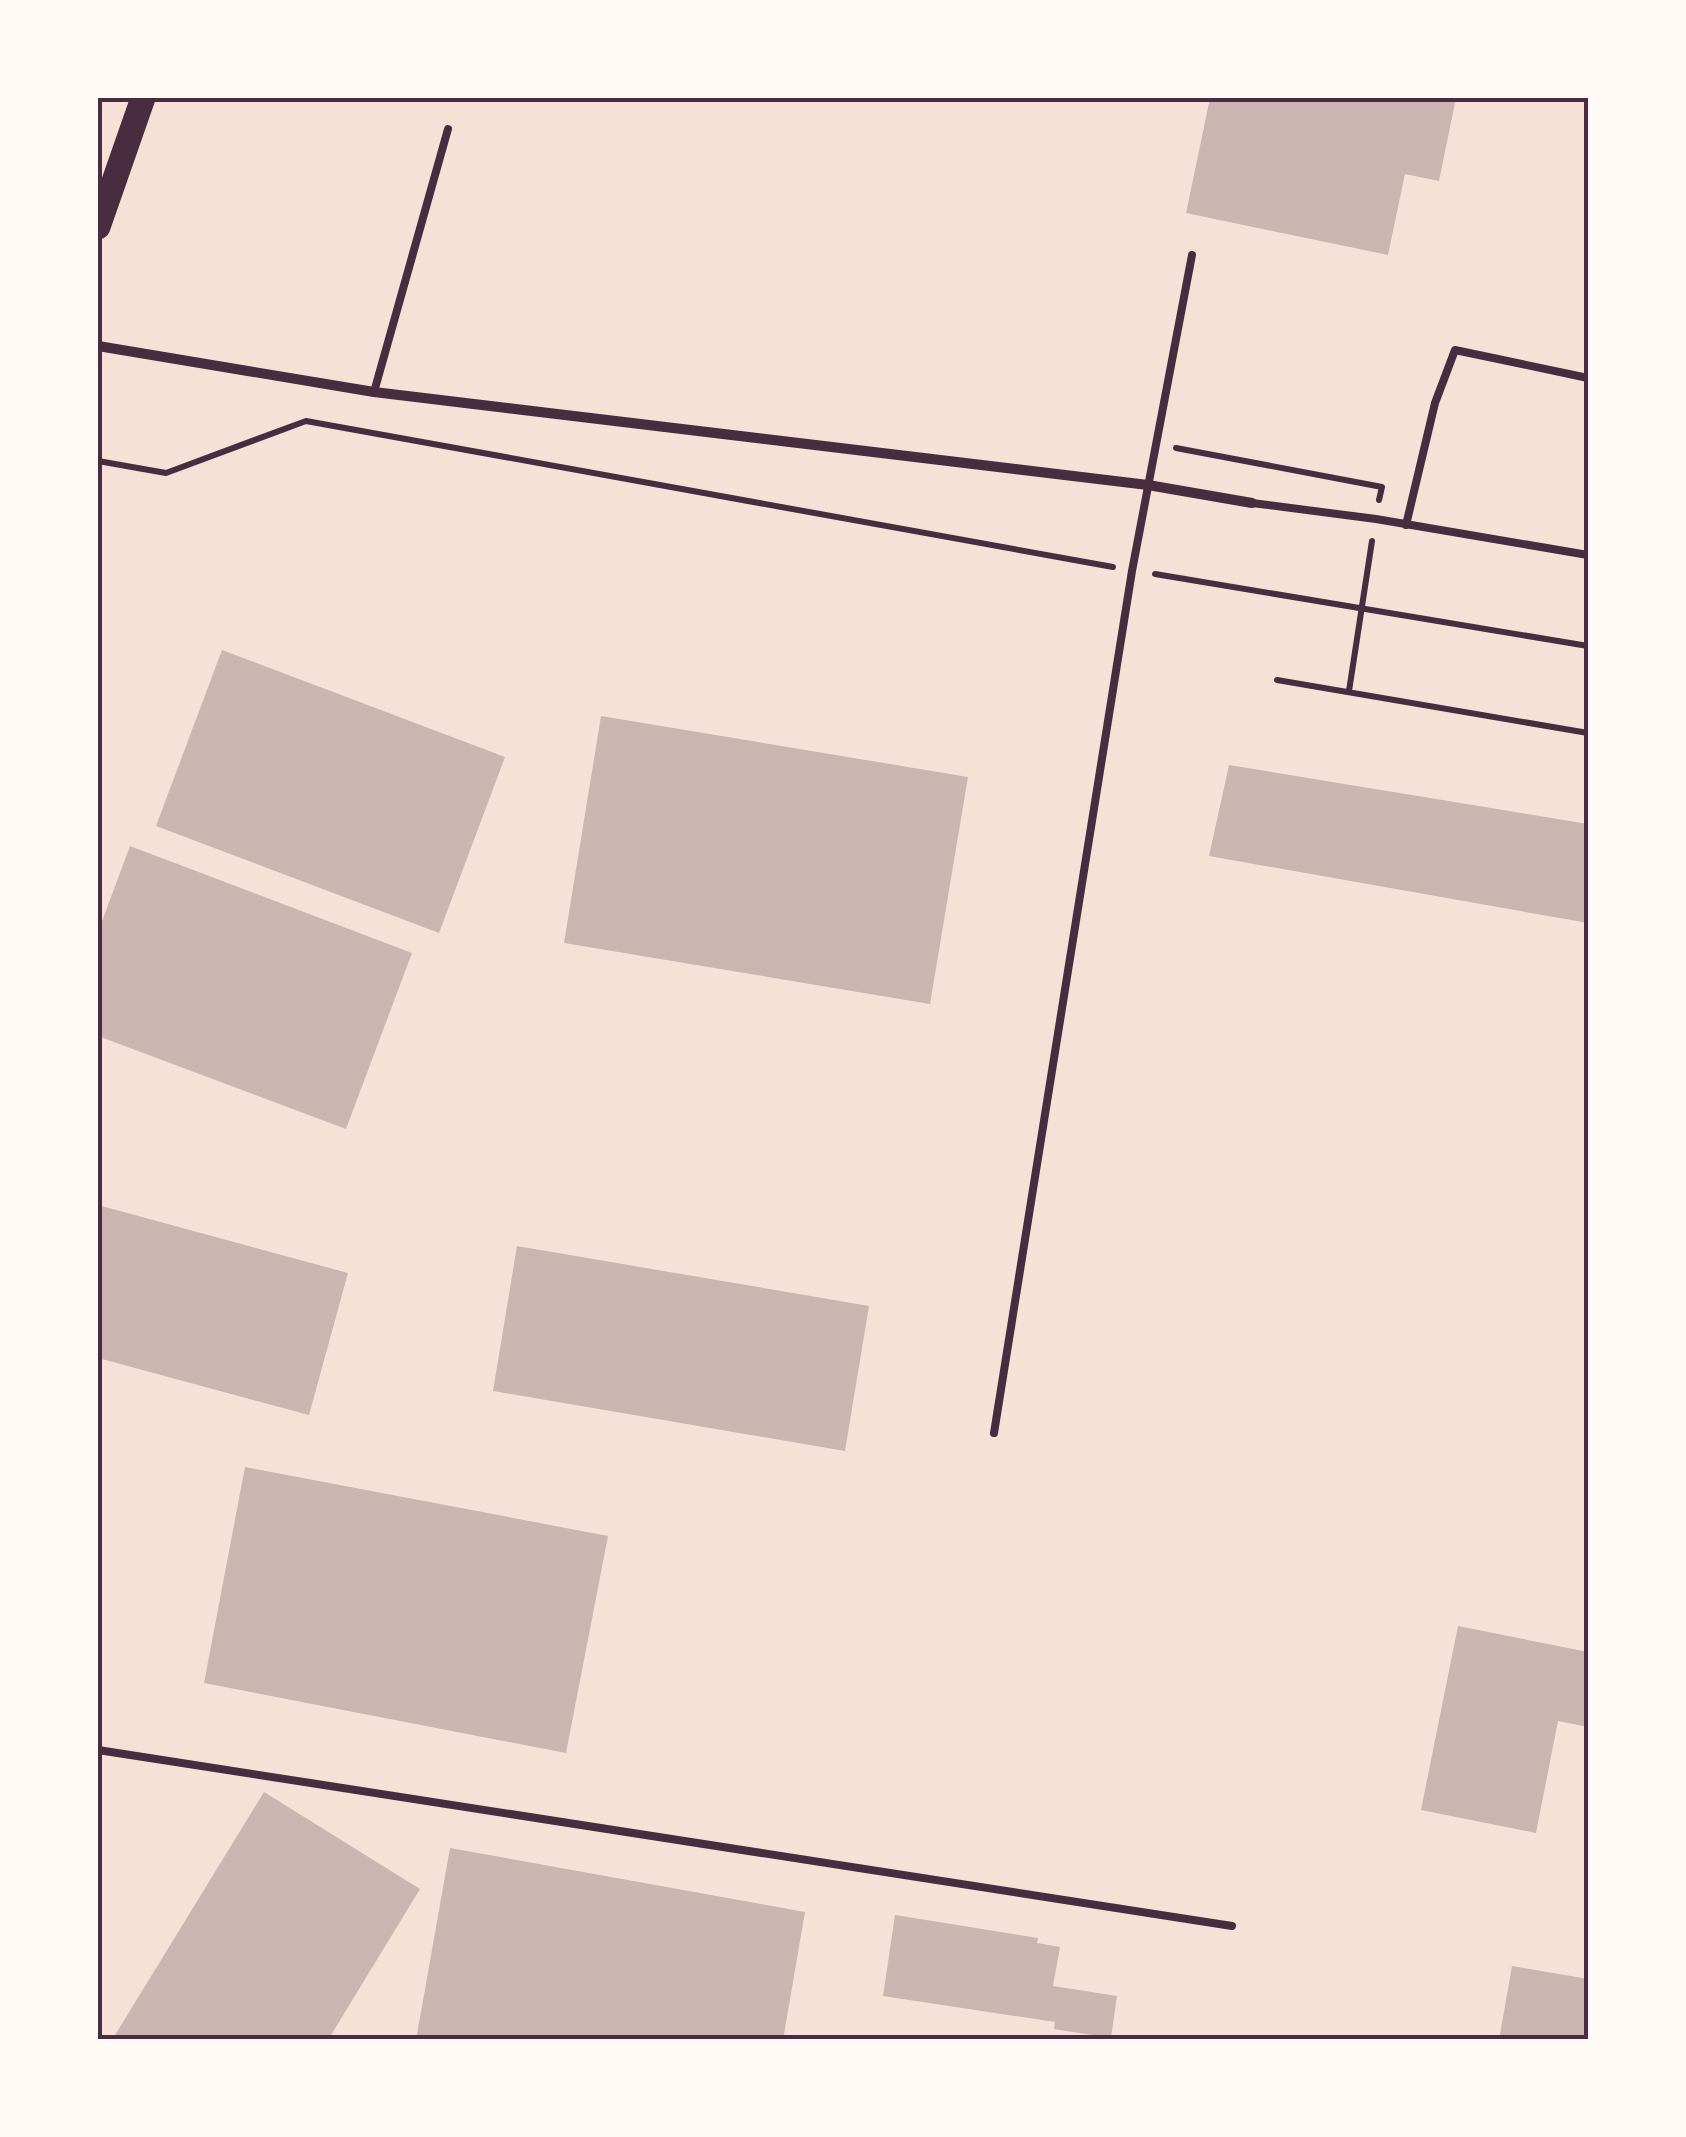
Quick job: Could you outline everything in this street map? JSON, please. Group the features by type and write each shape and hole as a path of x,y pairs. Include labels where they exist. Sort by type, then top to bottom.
{"main road":[{"path":"98,227 143,98"}],"street":[{"path":"98,346 374,392 1148,485 1252,503"}],"lane":[{"path":"374,392 448,129"},
{"path":"994,1433 1132,571 1192,255"},
{"path":"1406,524 1435,403 1454,350 1588,378"},
{"path":"1252,503 1376,519 1588,555"},
{"path":"98,1750 1232,1926"}],"path":[{"path":"98,461 166,473 306,421 1132,571 1588,646"},
{"path":"1156,444 1382,487 1349,691"},
{"path":"1277,680 1588,733"}],"building":[{"path":"1210,98 1456,98 1439,181 1405,174 1388,255 1186,213"},
{"path":"222,650 505,757 439,933 156,826"},
{"path":"601,716 968,777 930,1004 564,943"},
{"path":"1229,765 1588,824 1588,923 1209,856"},
{"path":"130,846 412,953 346,1129 98,1036 98,932"},
{"path":"98,1205 348,1273 309,1415 98,1358"},
{"path":"517,1246 869,1306 845,1451 493,1391"},
{"path":"245,1467 608,1536 566,1753 204,1683"},
{"path":"1458,1626 1588,1652 1588,1727 1558,1721 1536,1833 1421,1810"},
{"path":"264,1792 420,1889 328,2040 112,2040"},
{"path":"450,1848 805,1912 783,2040 416,2040"},
{"path":"895,1915 1038,1938 1037,1943 1060,1947 1053,1986 1117,1996 1111,2038 1054,2029 1055,2022 883,1996"},
{"path":"1512,1966 1588,1979 1588,2040 1499,2040"}]}
